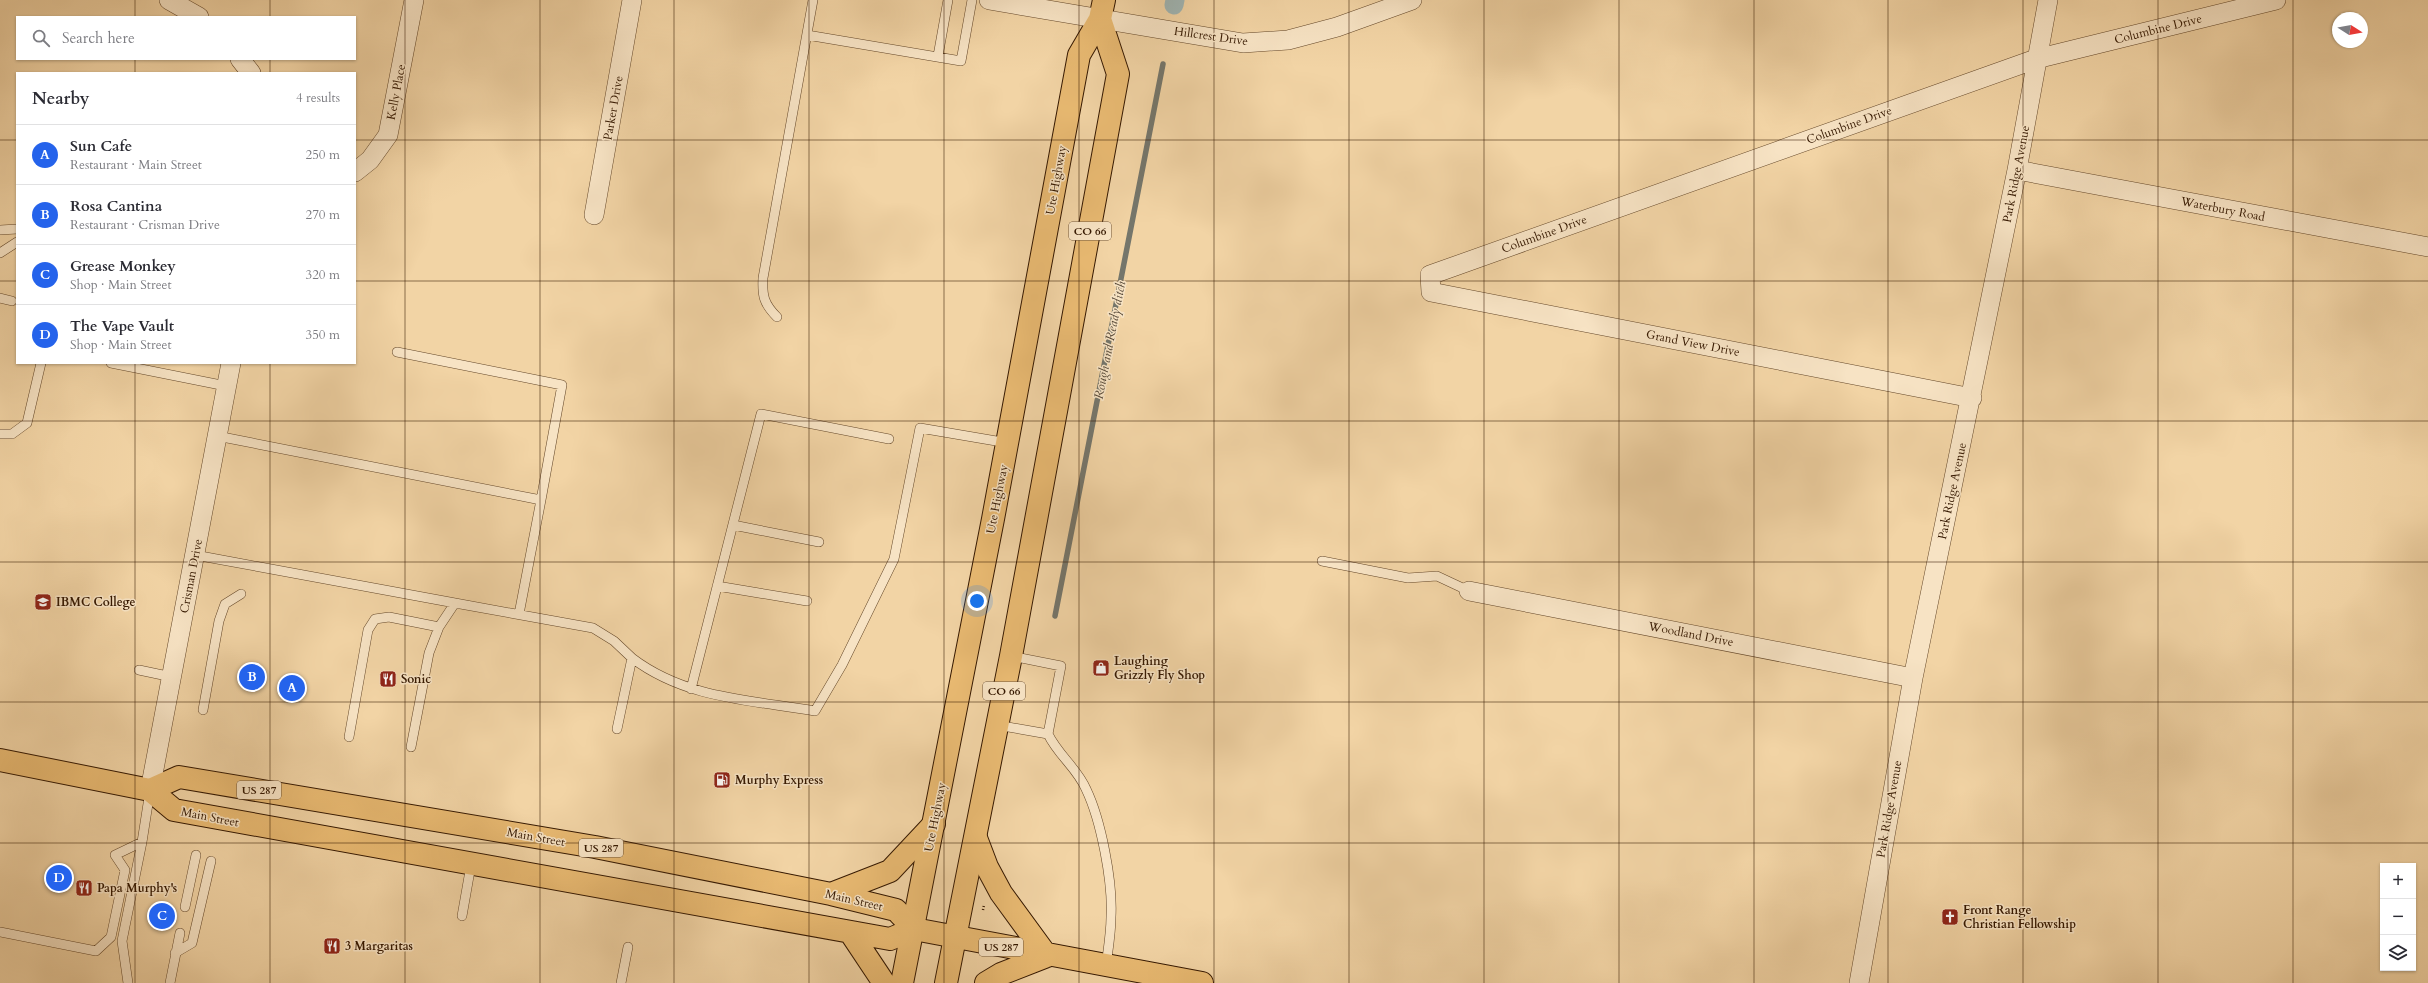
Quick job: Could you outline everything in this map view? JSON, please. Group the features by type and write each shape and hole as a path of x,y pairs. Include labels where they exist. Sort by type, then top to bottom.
{"main road":[{"name":"Ute Highway","path":"902,983 914,929 1008,443 1079,55 1102,10"},
{"name":"CO 66","path":"946,983 1011,656 1118,74 1102,10"},
{"name":"Main Street","path":"0,760 150,790 174,810 471,865 890,939 914,929 896,910 831,894 596,847 179,777 150,790"},
{"path":"831,894 890,871 934,824"},
{"path":"976,838 987,867 1000,893 1047,956 1001,974 986,983"},
{"name":"US 287","path":"914,929 1047,956 1202,983"},
{"path":"850,932 884,983"}],"street":[{"name":"Kelly Place","path":"356,171 370,160 388,136 414,0"},
{"name":"Parker Drive","path":"594,215 632,0"},
{"name":"Hillcrest Drive","path":"989,0 1102,10 1243,43 1288,40 1337,27 1412,0"},
{"name":"Park Ridge Avenue","path":"1859,983 1912,678 1972,398 2017,170 2036,59 2048,0"},
{"name":"Columbine Drive","path":"1430,275 2036,59 2276,0"},
{"path":"178,2 197,16"},
{"path":"241,60 250,72"},
{"name":"Waterbury Road","path":"2017,170 2428,247"},
{"name":"Grand View Drive","path":"1430,275 1431,292 1972,398"},
{"name":"Crisman Drive","path":"150,790 230,364"},
{"name":"Woodland Drive","path":"1469,591 1912,678"}],"lane":[{"path":"777,317 767,308 762,296 763,278 813,0"},
{"path":"938,56 948,0"},
{"path":"807,34 961,61 972,0"},
{"path":"0,230 16,229"},
{"path":"0,252 16,243"},
{"path":"0,298 12,301"},
{"path":"397,352 562,385 519,614"},
{"path":"0,434 12,434 27,423 41,364"},
{"path":"116,364 226,386"},
{"path":"691,689 761,414 889,439"},
{"path":"195,555 593,628 614,641 632,658 652,673 691,689 704,693 815,710 842,665 894,559 920,428 1008,443"},
{"path":"217,436 541,500"},
{"path":"733,525 819,542"},
{"path":"1322,561 1408,578 1437,576 1469,591"},
{"path":"717,586 807,601"},
{"path":"202,710 219,621 225,604 241,594"},
{"path":"411,747 429,653 439,627 455,603"},
{"path":"349,737 368,630 375,619 389,617 439,627"},
{"path":"1011,656 1061,666 1048,734 1058,752 1077,773 1086,789 1097,818 1108,876 1112,916 1106,966"},
{"path":"618,729 632,658"},
{"path":"139,670 172,677"},
{"path":"997,725 1048,734"},
{"path":"128,983 122,941 142,842 150,790"},
{"path":"0,932 96,951 111,937 124,870 115,855 142,842"},
{"path":"185,906 196,855"},
{"path":"176,953 192,943 210,861"},
{"path":"462,916 471,865"},
{"path":"170,983 180,933"},
{"path":"621,983 628,947"}],"waterway":[{"name":"Rough and Ready ditch","path":"1174,5 1175,0"},
{"name":"Rough and Ready ditch","path":"1055,616 1163,64"}],"place":[{"name":"IBMC College","path":"43,602"},
{"name":"Laughing Grizzly Fly Shop","path":"1101,668"},
{"name":"Rosa Cantina","path":"252,677"},
{"name":"Sonic","path":"388,679"},
{"name":"Sun Cafe","path":"292,688"},
{"name":"Murphy Express","path":"722,780"},
{"name":"The Vape Vault","path":"59,878"},
{"name":"Papa Murphy's","path":"84,888"},
{"name":"Grease Monkey","path":"162,916"},
{"name":"Front Range Christian Fellowship","path":"1950,917"},
{"name":"3 Margaritas","path":"332,946"}]}
